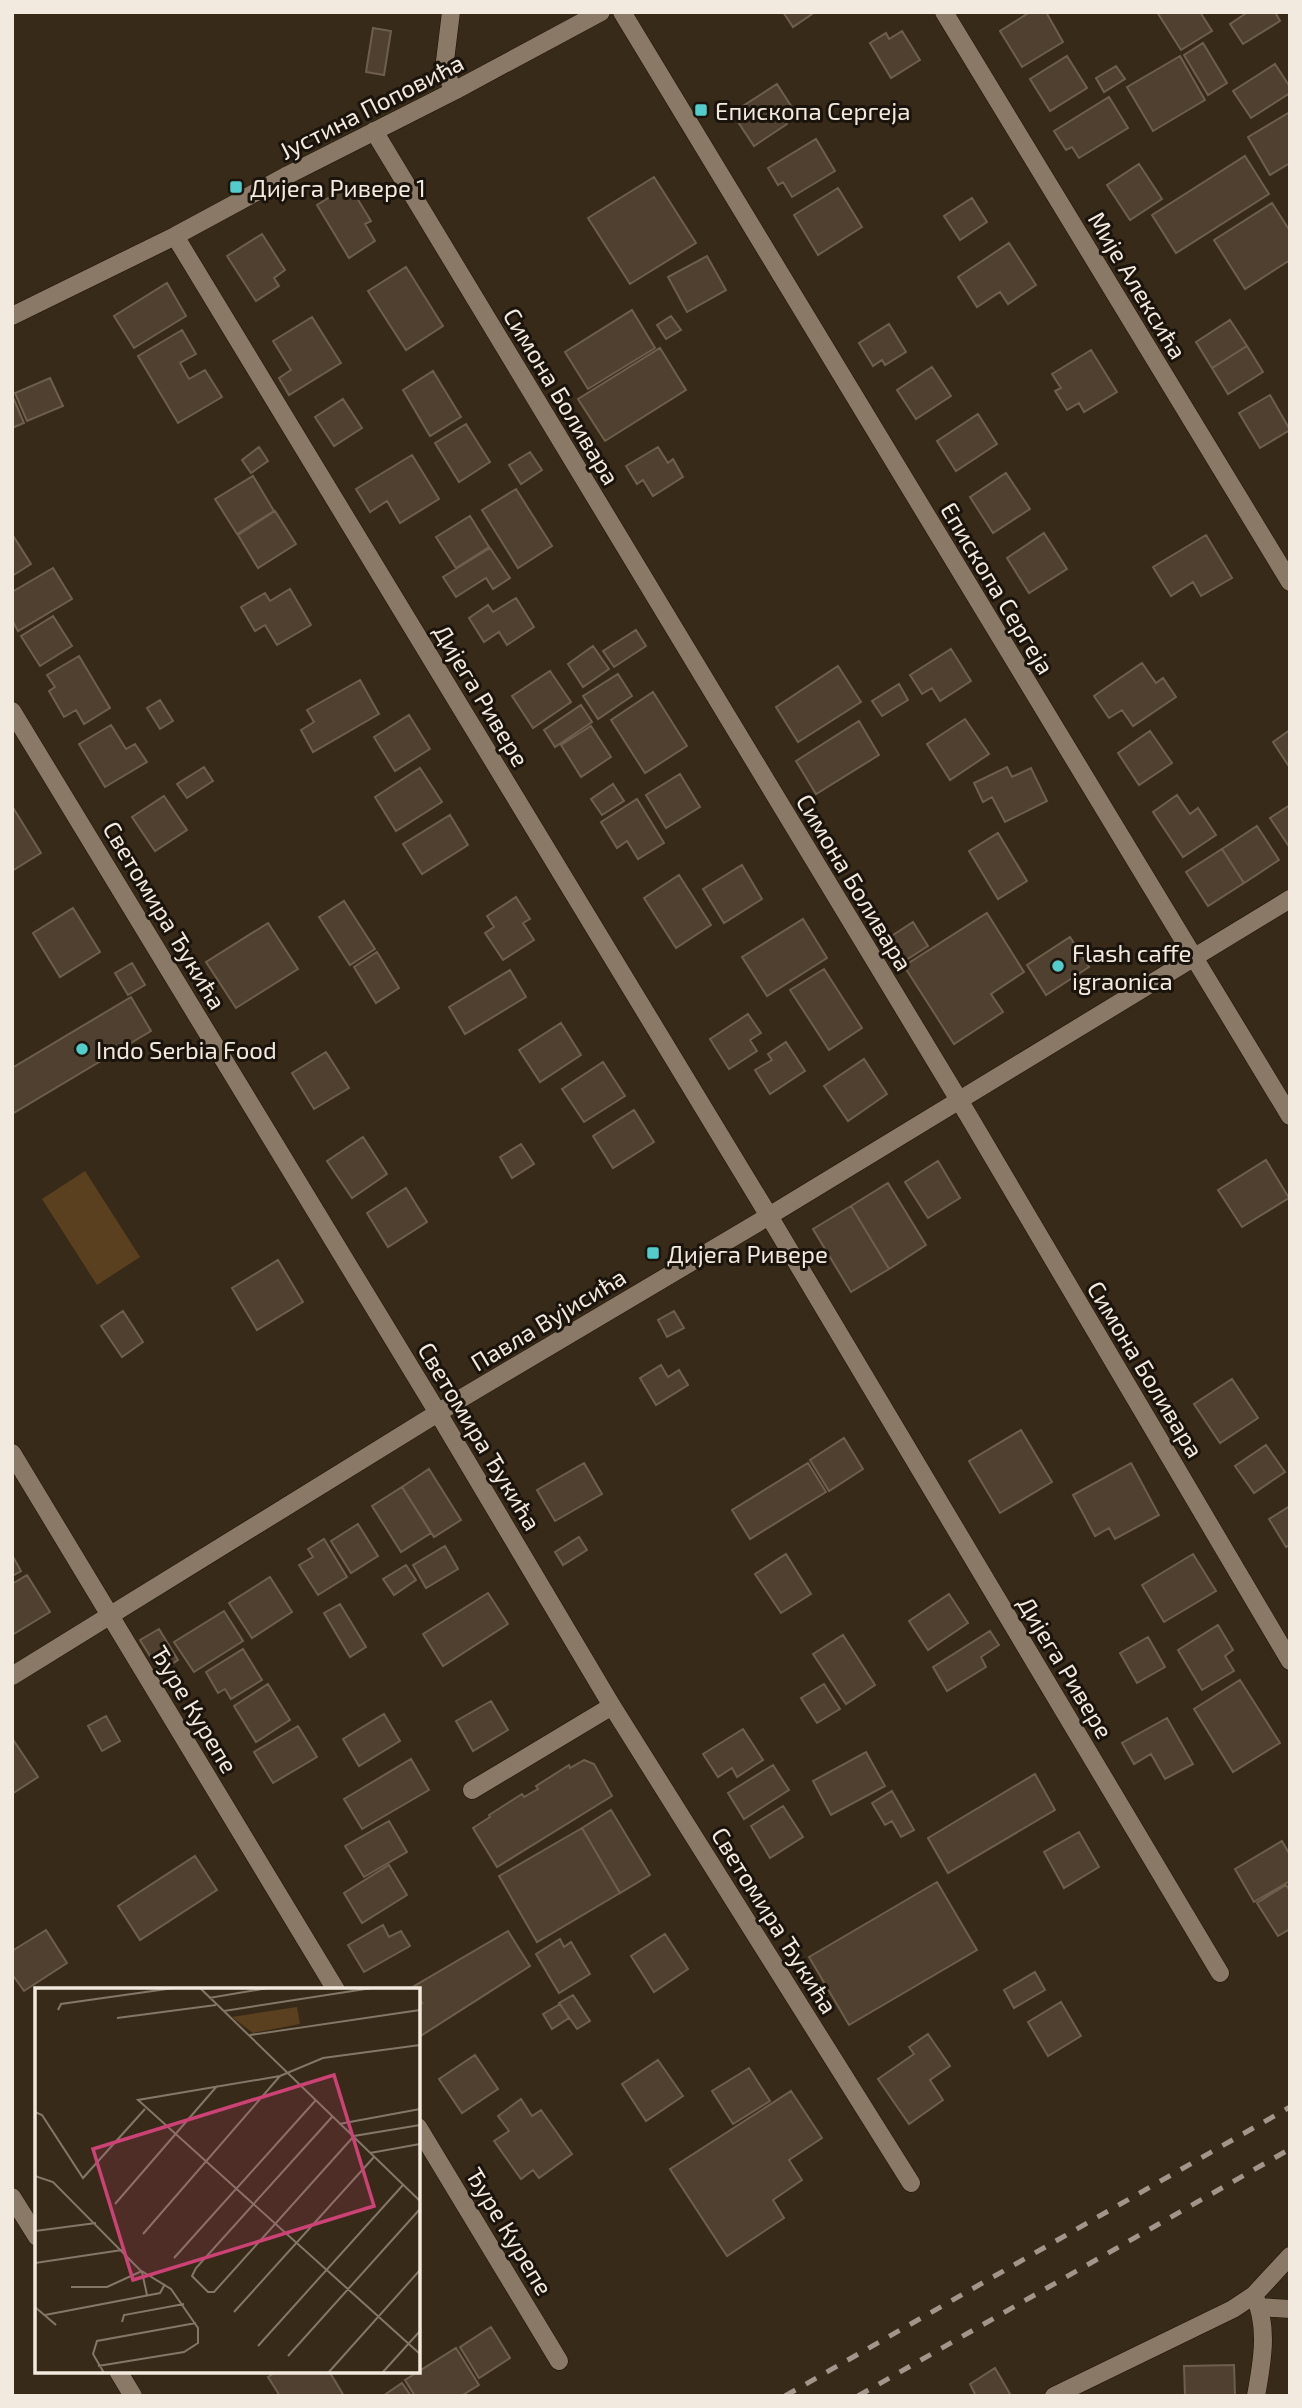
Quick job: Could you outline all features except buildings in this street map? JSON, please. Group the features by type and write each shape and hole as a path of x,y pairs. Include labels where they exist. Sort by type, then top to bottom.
{"street":[{"path":"451,12 444,69 454,92"},
{"name":"Јустина Поповића","path":"12,316 175,236 454,92 601,12"},
{"name":"Епископа Сергеја","path":"622,12 1290,1116"},
{"name":"Мије Алексића","path":"944,12 1290,582"},
{"name":"Симона Боливара","path":"374,131 959,1101 1290,1661"},
{"name":"Дијега Ривере","path":"175,236 769,1216 1220,1973"},
{"name":"Светомира Ђукића","path":"12,711 439,1413 611,1706 911,2183"},
{"name":"Павла Вујисића","path":"12,1676 439,1413 1290,899"},
{"name":"Ђуре Курепе","path":"12,1453 335,1988"},
{"path":"472,1790 611,1706"},
{"name":"Ђуре Курепе","path":"420,2130 559,2361"},
{"path":"12,2197 35,2234"},
{"path":"1256,2396 1263,2343 1256,2301 1290,2256"},
{"path":"1054,2396 1233,2309 1256,2301 1290,2309"},
{"path":"119,2373 133,2396"}],"shaded area":[{"path":"85,1171 140,1257 97,1285 42,1199"}],"railway":[{"path":"785,2396 1290,2107"},
{"path":"858,2396 1290,2149"}],"place":[{"name":"Епископа Сергеја","path":"701,110"},
{"name":"Дијега Ривере 1","path":"236,187"},
{"name":"Flash caffe igraonica","path":"1058,966"},
{"name":"Indo Serbia Food","path":"82,1049"},
{"name":"Дијега Ривере","path":"653,1253"}]}
